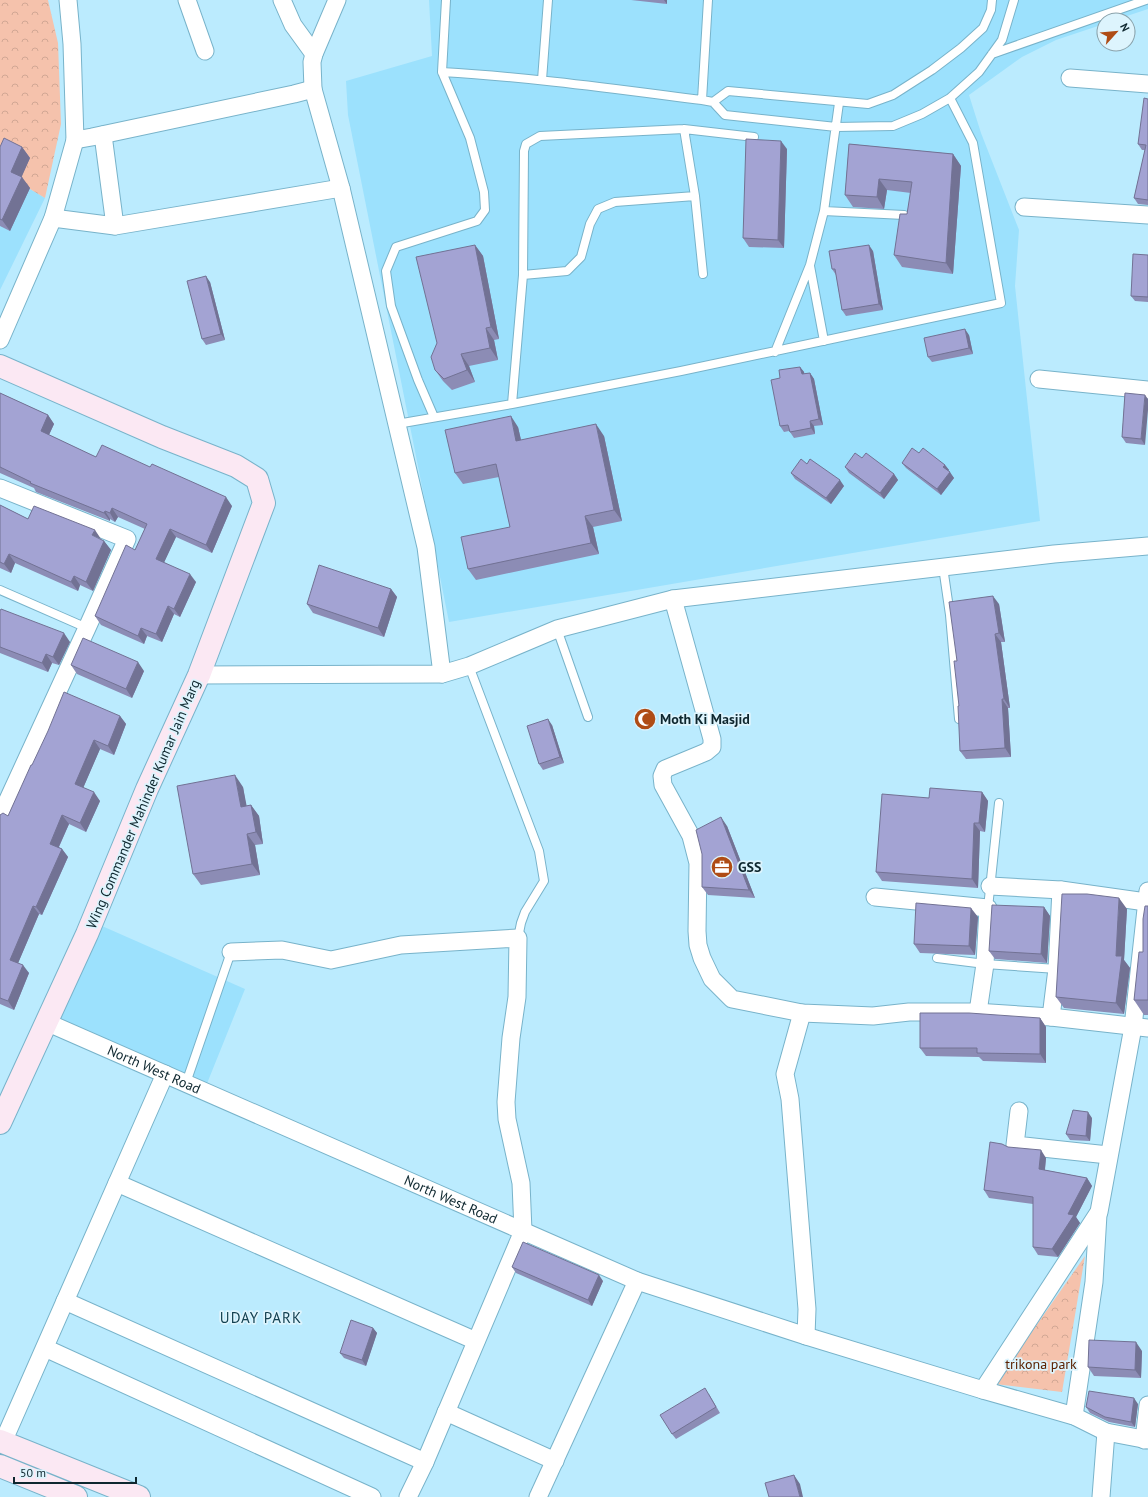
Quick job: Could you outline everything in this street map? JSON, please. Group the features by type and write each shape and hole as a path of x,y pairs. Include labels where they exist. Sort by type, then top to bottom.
{"street":[{"path":"0,340 53,218 74,140 72,44 68,0"},
{"path":"187,0 205,51"},
{"path":"282,0 293,25 314,54"},
{"path":"337,0 314,54 312,62 313,88 341,188 426,547 442,674"},
{"path":"1070,78 1148,84"},
{"path":"74,140 294,94 313,88"},
{"path":"103,135 115,226"},
{"path":"53,218 115,226 341,188"},
{"path":"1024,206 1148,215"},
{"name":"Wing Commander Mahinder Kumar Jain Marg","path":"0,366 162,437 236,466 257,479 264,502 199,675 147,790 87,934 3,1109"},
{"path":"1039,379 1148,390"},
{"path":"0,488 127,539 0,817"},
{"path":"199,675 442,674 469,666 557,629 673,598 1054,554 1148,546"},
{"path":"673,598 712,739 712,747 706,752 665,769 662,776 663,785 690,836 698,863 696,931 698,945 712,979 732,999 802,1013 873,1016 909,1012 978,1012 1051,1017 1140,1027"},
{"path":"990,886 1147,895 1140,1027 1108,1155 1099,1212 1094,1282 1074,1416"},
{"path":"1051,1017 1057,969 1061,890"},
{"path":"875,898 988,908 985,964 978,1012"},
{"path":"231,952 282,950 331,960 401,945 518,938 517,997 511,1038 506,1102 507,1119 520,1183 523,1231 425,1462 408,1497"},
{"path":"802,1013 785,1074 790,1099 807,1309 806,1336"},
{"name":"North West Road","path":"46,1022 638,1281 806,1336 1074,1416 1106,1432 1146,1440"},
{"path":"140,1497 2,1441 165,1074"},
{"path":"1020,1111 1015,1145 1108,1155"},
{"path":"117,1183 476,1341"},
{"path":"983,1390 1099,1212"},
{"path":"538,1497 638,1281"},
{"path":"65,1301 425,1462"},
{"path":"44,1348 372,1497"},
{"path":"1146,1440 1148,1405"},
{"path":"446,1412 555,1461"},
{"path":"1101,1497 1106,1432"},
{"path":"0,1466 76,1497"}],"lane":[{"path":"434,417 418,380 391,306 386,271 396,247 477,221 485,210 484,192 470,138 442,72 446,0"},
{"path":"542,80 548,0"},
{"path":"702,100 708,0"},
{"path":"713,102 728,91 868,104 893,95 932,70 961,48 983,28 991,10 992,0"},
{"path":"442,72 497,75 702,100 713,102 725,115 836,127 893,126 922,114 950,98 979,72 1002,40 1014,0"},
{"path":"992,54 1146,0"},
{"path":"397,424 512,404 775,352 1001,302 973,143 950,98"},
{"path":"775,352 810,265 824,211 839,102"},
{"path":"512,404 523,275 524,151 526,144 540,136 684,130 754,136"},
{"path":"684,130 695,196 703,274"},
{"path":"523,275 567,271 581,257 590,224 598,208 615,202 695,196"},
{"path":"824,211 904,216"},
{"path":"810,265 824,341"},
{"path":"943,567 950,615 960,728"},
{"path":"0,590 87,628"},
{"path":"557,629 588,717"},
{"path":"469,666 539,851 543,872 544,881 525,912 518,938"},
{"path":"988,908 999,803"},
{"path":"186,1083 231,952"},
{"path":"937,958 985,964 1057,969"}],"shaded area":[{"path":"429,0 1148,0 1148,9 1136,13 1096,12 1096,27 1056,40 1022,57 969,95 981,133 1019,230 1015,286 1040,521 449,622 348,115 346,81 432,56"},
{"path":"0,171 45,198 0,290"},
{"path":"102,926 245,989 206,1086 58,1019"}],"green space":[{"path":"0,0 48,0 58,43 61,124 45,198 0,171"},
{"name":"trikona park","path":"1085,1256 1062,1392 995,1384"}],"building":[{"path":"1144,98 1148,99 1148,200 1134,198 1146,145 1138,144"},
{"path":"4,138 22,147 11,172 22,177 2,220 0,219 0,147"},
{"path":"746,139 781,141 778,240 743,238"},
{"path":"849,144 953,154 946,263 894,255 900,214 907,214 912,182 879,179 877,197 845,195"},
{"path":"475,245 491,327 486,328 490,348 461,354 467,370 444,379 435,370 431,357 437,343 416,257"},
{"path":"869,245 879,304 842,310 835,269 832,269 829,251"},
{"path":"1133,254 1148,255 1148,297 1131,296"},
{"path":"206,276 221,334 202,339 187,281"},
{"path":"965,329 969,348 928,357 924,338"},
{"path":"800,367 802,374 810,373 819,419 810,421 811,428 790,432 788,425 780,426 771,380 780,378 779,370"},
{"path":"0,393 48,415 41,431 96,457 102,445 150,467 152,464 226,497 206,545 170,529 156,559 190,574 174,609 168,606 156,634 141,628 138,636 95,616 126,545 135,550 147,524 112,508 110,513 105,511 104,513 30,483 31,482 0,467"},
{"path":"1125,393 1145,395 1141,439 1122,437"},
{"path":"511,416 516,441 596,424 614,510 585,516 591,543 468,569 461,537 510,527 496,464 455,473 445,430"},
{"path":"912,448 919,453 923,448 945,465 943,467 950,472 937,489 902,463"},
{"path":"855,453 862,458 866,453 894,474 880,493 845,467"},
{"path":"801,459 807,464 810,459 840,480 826,498 791,473"},
{"path":"0,505 28,519 34,506 95,530 92,535 104,541 86,582 74,576 71,582 9,554 4,564 0,562"},
{"path":"319,565 391,589 378,628 307,604"},
{"path":"993,596 999,633 995,634 1004,699 1002,699 1005,748 960,751 959,706 954,661 957,661 949,602"},
{"path":"1,609 64,633 53,657 46,654 42,663 0,647"},
{"path":"83,638 138,662 126,689 71,665"},
{"path":"64,692 120,716 108,746 94,740 75,784 94,792 80,823 62,815 50,844 62,849 36,907 33,906 10,960 23,965 8,1001 0,998 0,815 3,813 8,816 48,731"},
{"path":"548,719 560,757 539,764 527,726"},
{"path":"235,775 241,807 251,805 256,832 247,834 252,864 193,874 177,786"},
{"path":"930,788 982,792 979,823 974,823 972,879 876,872 882,794 929,798"},
{"name":"GSS","path":"721,817 749,890 702,887 702,854 696,830"},
{"path":"1062,894 1087,894 1119,898 1116,956 1122,956 1116,1003 1056,997"},
{"path":"916,903 971,908 969,946 914,944"},
{"path":"992,905 1044,907 1041,954 989,951"},
{"path":"1145,906 1148,906 1148,1000 1134,1000 1139,952 1143,952 1143,919"},
{"path":"920,1013 969,1013 1040,1018 1040,1054 977,1053 977,1048 920,1048"},
{"path":"1073,1110 1088,1112 1086,1136 1066,1134"},
{"path":"990,1142 1002,1144 1008,1147 1041,1150 1039,1169 1087,1178 1068,1214 1074,1215 1052,1249 1033,1247 1033,1197 984,1190"},
{"path":"523,1242 599,1275 588,1300 512,1267"},
{"path":"351,1320 373,1328 362,1360 340,1353"},
{"path":"1089,1340 1136,1342 1135,1370 1088,1367"},
{"path":"705,1388 716,1407 672,1434 660,1415"},
{"path":"1089,1391 1134,1398 1131,1422 1105,1417 1086,1407"},
{"path":"794,1475 800,1497 769,1497 765,1483"}],"place":[{"name":"Moth Ki Masjid","path":"645,719"},
{"name":"GSS","path":"722,867"}],"district":[{"name":"UDAY PARK","path":"261,1317"}]}
